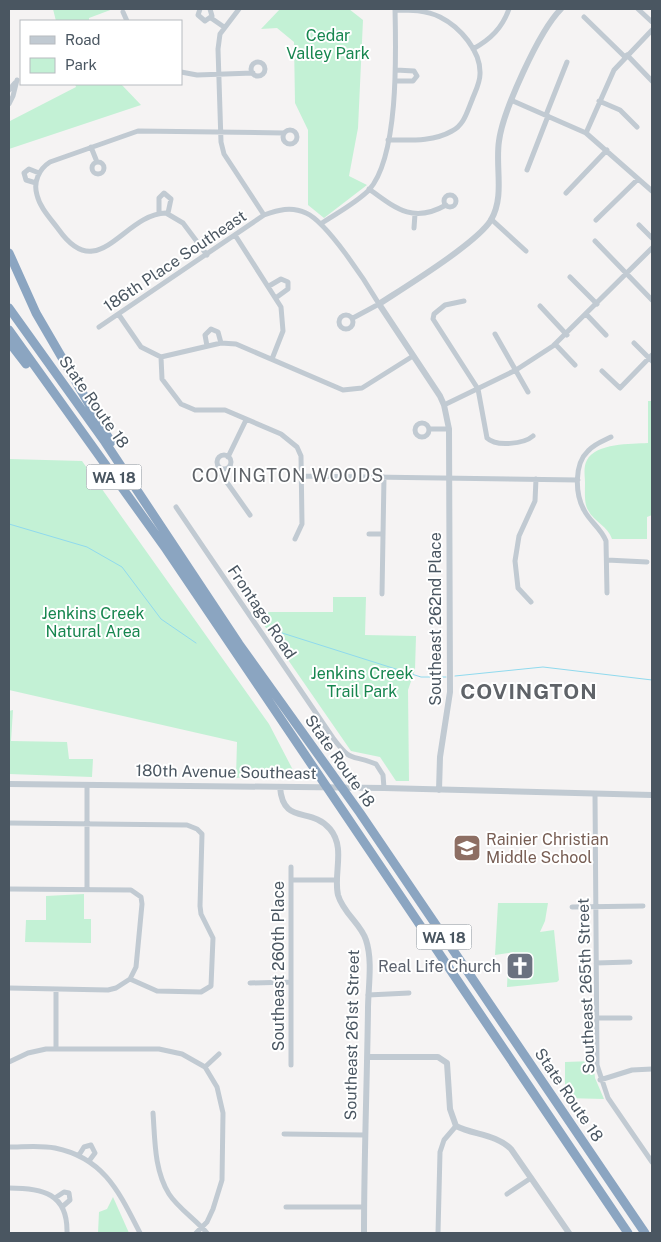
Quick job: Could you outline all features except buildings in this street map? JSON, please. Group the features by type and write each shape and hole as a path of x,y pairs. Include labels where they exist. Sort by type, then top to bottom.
{"highway":[{"path":"9,253 36,313 59,355 169,539"},
{"name":"State Route 18","path":"9,308 105,442 169,539 220,622"},
{"name":"State Route 18","path":"9,330 236,645 628,1233"},
{"path":"9,342 93,448"},
{"name":"State Route 18","path":"236,645 365,821 645,1233"}],"street":[{"path":"200,9 198,15 200,19 204,21 211,18"},
{"path":"210,9 211,18 224,27"},
{"path":"239,9 220,34 218,48 224,154 264,215 280,210 292,209 305,212 322,223 379,304 444,405 516,370 556,344 652,248"},
{"path":"322,223 369,189 382,169 388,140 396,70 395,9 420,11 440,17 460,31 473,49 480,76 467,112 459,126 443,135 430,138 388,140"},
{"path":"473,49 492,38 505,19 509,9"},
{"path":"353,318 379,304 473,238 491,219 496,210 498,190 499,139 542,34 561,9"},
{"path":"638,9 652,22"},
{"path":"123,12 127,20"},
{"path":"584,17 652,81"},
{"path":"586,133 612,74 626,56 652,30"},
{"path":"527,170 568,62"},
{"path":"395,81 413,81 417,76 414,71 396,70"},
{"path":"182,72 197,75 253,72"},
{"path":"9,90 17,80 14,96 9,104"},
{"path":"513,101 586,133 652,191"},
{"path":"599,101 620,110 637,127"},
{"path":"207,255 183,223 167,213 159,213 102,248 88,252 74,248 66,240 39,202 35,189 38,178 50,162 138,131 284,133"},
{"path":"91,148 97,162"},
{"path":"566,193 607,150"},
{"path":"596,220 638,179"},
{"path":"369,189 397,209 416,214 428,213 446,205"},
{"path":"159,213 159,198 164,193 171,198 167,213"},
{"path":"414,228 416,214"},
{"name":"186th Place Southeast","path":"99,327 264,215"},
{"path":"491,219 526,251"},
{"path":"639,225 652,238"},
{"path":"234,236 277,297 281,307 283,325 272,358"},
{"path":"595,241 652,300"},
{"path":"570,277 597,304"},
{"path":"269,286 281,279 288,282 288,289 277,297"},
{"path":"464,301 445,305 433,317 434,322 478,389 486,435 490,440 521,442 533,436"},
{"path":"540,306 567,335"},
{"path":"119,315 141,347 161,357 221,343 236,344 343,390 362,388 413,356"},
{"path":"586,316 606,335"},
{"path":"207,346 206,335 211,329 218,332 221,343"},
{"path":"495,334 528,392"},
{"path":"602,371 620,388 651,358 634,343"},
{"path":"556,344 575,365"},
{"path":"161,357 162,378 181,404 195,410 225,410 281,434 297,446 302,476 302,524 295,539"},
{"name":"Southeast 262nd Place","path":"440,790 440,757 450,692 449,429 444,405"},
{"path":"218,467 222,469 229,467 230,461 228,457 246,420"},
{"path":"430,428 449,429"},
{"path":"606,594 606,541 603,533 583,509 578,480 584,455 595,445 611,437"},
{"path":"228,457 219,457 216,463 221,474 250,515"},
{"path":"302,476 578,480"},
{"path":"382,594 384,477"},
{"path":"531,602 518,588 514,570 519,536 535,501 536,479"},
{"name":"Frontage Road","path":"176,507 332,738 343,752 351,758 376,764 383,775 384,788"},
{"path":"369,534 383,534"},
{"path":"607,560 647,562"},
{"name":"180th Avenue Southeast","path":"9,784 384,788 652,795"},
{"path":"87,785 87,890"},
{"name":"Southeast 261st Street","path":"280,787 286,809 295,814 320,820 331,830 338,848 337,880 341,903 367,942 368,1097 364,1135 364,1233"},
{"name":"Southeast 265th Street","path":"595,794 597,1065 600,1080 608,1098 652,1162"},
{"path":"9,823 187,825 197,829 202,834 200,910 213,938 212,981 208,989 201,992 157,991 130,979"},
{"name":"Southeast 260th Place","path":"291,867 291,1065"},
{"path":"292,880 337,880"},
{"path":"9,890 131,890 141,897 136,966 130,979 116,988 108,990 9,988"},
{"path":"572,907 642,906"},
{"path":"596,963 630,962"},
{"path":"250,983 291,982"},
{"path":"56,990 56,1048"},
{"path":"368,995 409,993"},
{"path":"597,1018 630,1018"},
{"path":"9,1062 37,1050 56,1048 159,1049 182,1054 205,1067 218,1087 221,1099 223,1114 223,1163 218,1198 202,1228 196,1233"},
{"path":"205,1067 219,1054"},
{"path":"368,1057 438,1057 447,1063 450,1109 456,1126 470,1132 501,1140 511,1149 569,1233"},
{"path":"600,1080 632,1070 652,1069"},
{"path":"153,1113 157,1161 162,1180 169,1195 207,1233"},
{"path":"438,1233 440,1152 444,1140 456,1126"},
{"path":"284,1134 364,1135"},
{"path":"79,1155 84,1147 92,1145 95,1153 90,1161"},
{"path":"9,1147 54,1147 79,1155 90,1161 108,1178 140,1233"},
{"path":"507,1194 531,1178"},
{"path":"9,1188 36,1188 55,1198 62,1207 67,1220 67,1233"},
{"path":"55,1198 64,1192 69,1193 70,1200 62,1207"},
{"path":"286,1207 364,1207"}],"green space":[{"path":"53,9 113,9 89,18 89,20 56,20"},
{"name":"Cedar Valley Park","path":"280,9 349,9 363,20 358,128 349,176 367,185 324,218 308,205 308,130 295,103 294,42 277,28 261,29"},
{"path":"75,85 122,85 141,105 9,149 10,121 76,87"},
{"path":"648,401 652,401 652,515 647,517 647,539 612,539 587,507 585,497 585,466 592,454 606,447 648,443"},
{"name":"Jenkins Creek Natural Area","path":"9,459 82,461 269,724 294,772 236,778 237,742 9,690"},
{"name":"Jenkins Creek Trail Park","path":"333,597 366,597 365,635 416,636 415,670 408,690 409,781 396,781 380,757 351,751 255,612 333,612"},
{"path":"13,710 11,741 67,742 69,759 93,759 92,777 9,774 9,711"},
{"path":"84,894 84,919 91,919 91,943 25,942 26,920 46,920 46,896"},
{"path":"498,903 548,903 545,921 540,932 554,930 559,980 557,982 507,987 508,966 514,952 495,955"},
{"path":"593,1061 595,1078 604,1099 565,1098 565,1062"},
{"path":"113,1197 129,1233 98,1233 99,1212 107,1209"}],"waterway":[{"path":"9,524 87,547 122,567 161,619 196,643"},
{"path":"279,632 421,677 446,677"},
{"path":"455,676 543,667 652,680"}],"place":[{"name":"Rainier Christian Middle School","path":"467,848"},
{"name":"Real Life Church","path":"520,966"}],"district":[{"name":"COVINGTON WOODS","path":"288,475"},
{"name":"COVINGTON","path":"529,691"}]}
